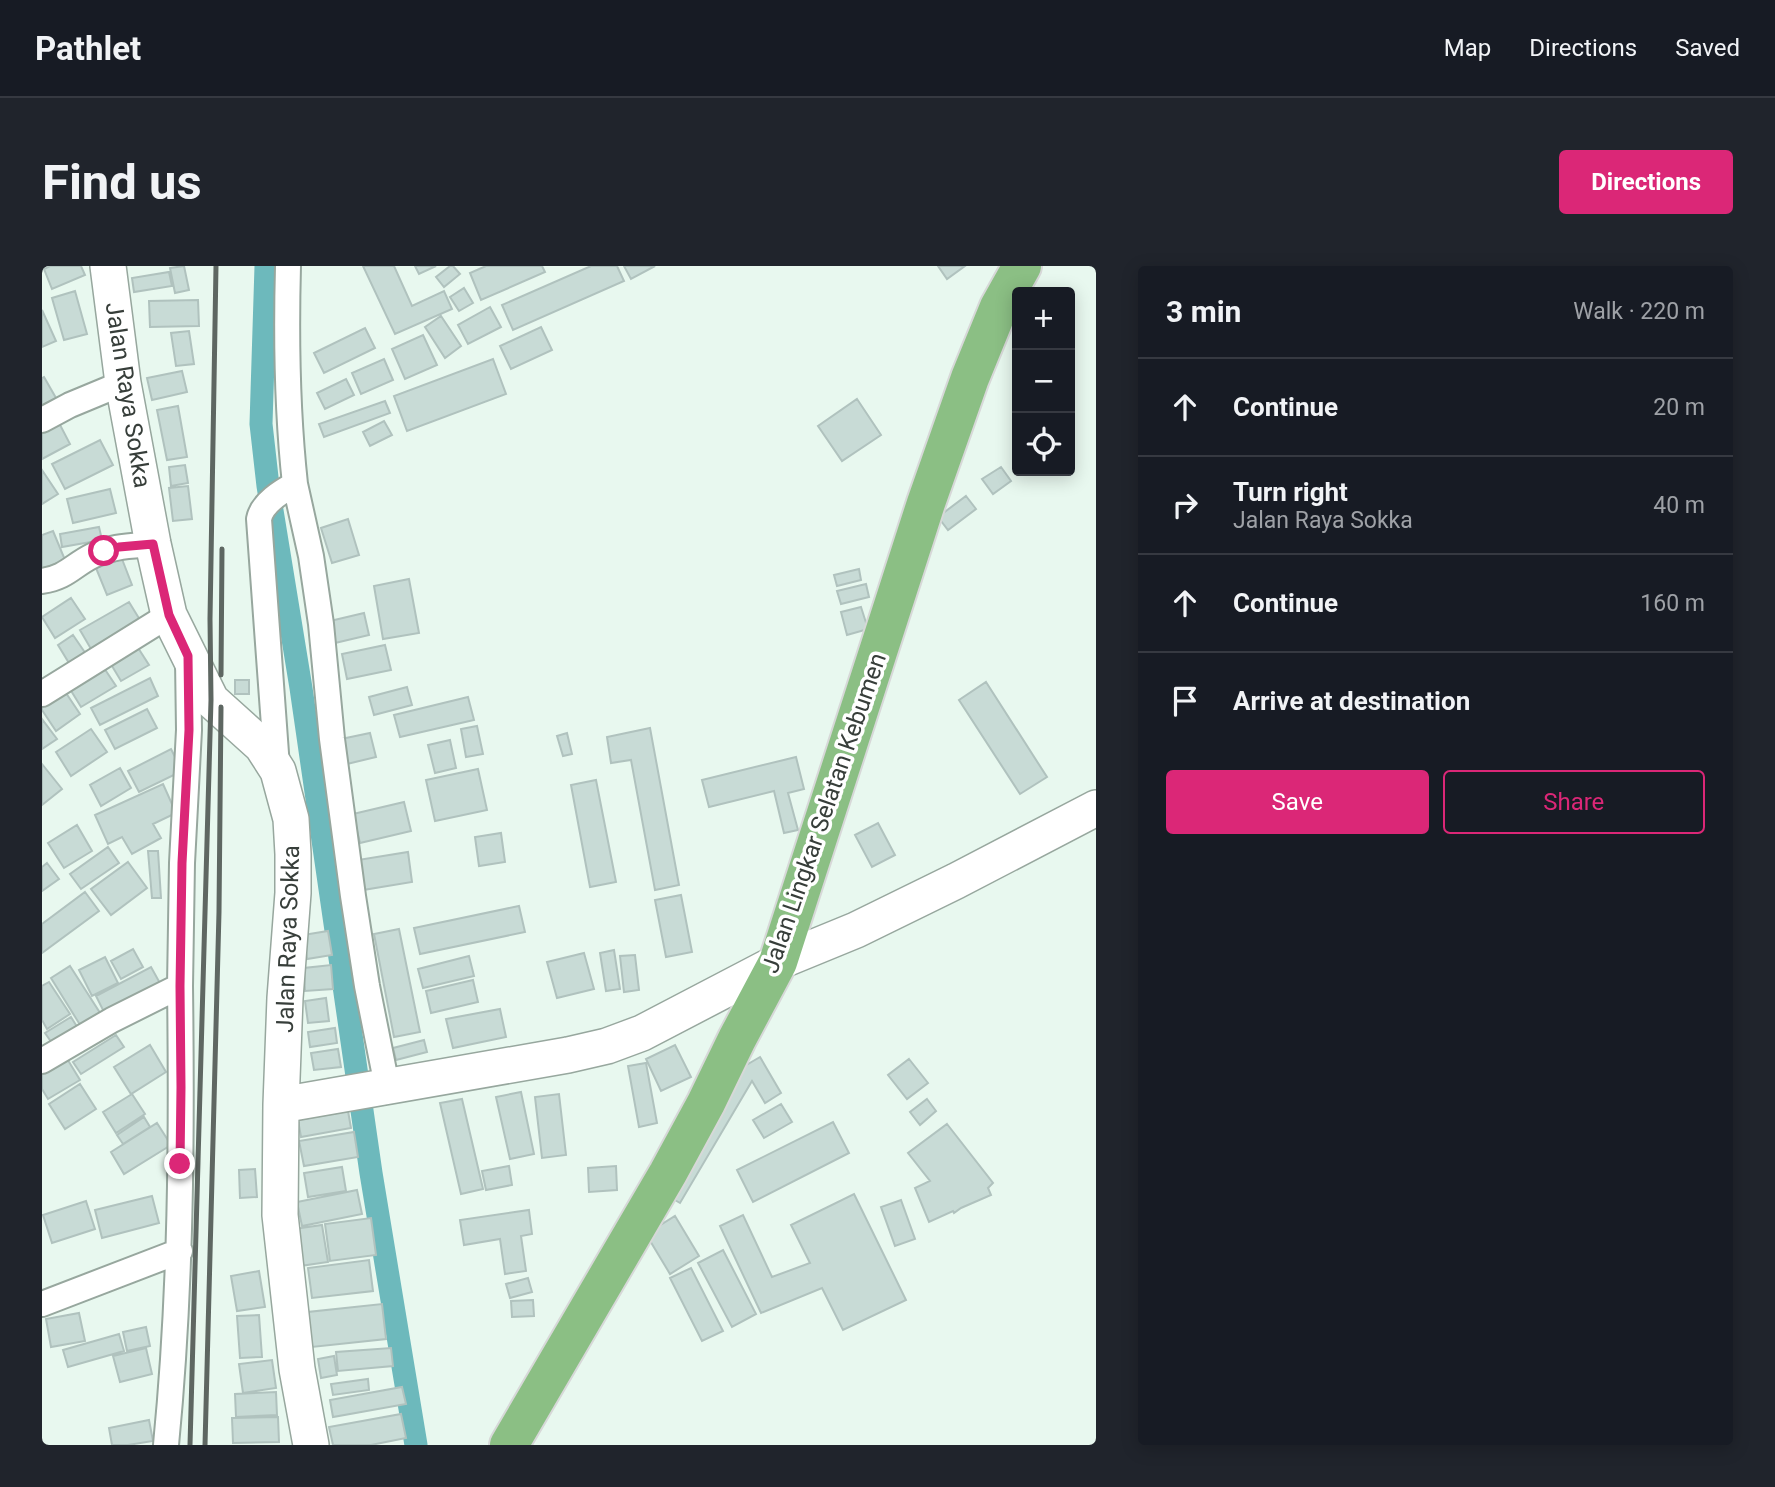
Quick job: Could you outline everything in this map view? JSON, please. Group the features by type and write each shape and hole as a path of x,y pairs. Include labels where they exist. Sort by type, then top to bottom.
{"highway":[{"name":"Jalan Lingkar Selatan Kebumen","path":"509,1445 668,1173 778,962 926,503 965,391 999,307 1022,266"}],"main road":[{"name":"Jalan Raya Sokka","path":"108,266 123,383 169,615 211,700 262,746 278,771 291,818 293,893 285,999 280,1215 297,1369 311,1445"},
{"path":"281,1105 607,1046 642,1033 778,962 856,930 1096,808"}],"street":[{"path":"288,266 290,487 311,556 321,624 332,739 368,986 364,1090"},
{"path":"42,420 123,383"},
{"path":"278,771 259,519 264,508 290,487"},
{"path":"42,581 64,575 104,551 153,544"},
{"path":"42,694 169,615"},
{"path":"166,1445 180,1251 180,986 182,863 189,730 188,656"},
{"path":"42,1061 112,1020 180,986"},
{"path":"42,1304 180,1251"}],"building":[{"path":"50,266 81,266 85,275 52,289 44,269"},
{"path":"184,266 189,290 175,293 170,268"},
{"path":"363,266 394,266 412,306 444,291 452,309 395,334"},
{"path":"415,266 436,266 419,274"},
{"path":"450,266 460,274 444,287 436,277"},
{"path":"486,266 542,266 545,272 481,300 470,273"},
{"path":"591,266 617,266 624,281 513,330 502,305"},
{"path":"624,266 655,266 631,279"},
{"path":"938,266 965,266 947,279"},
{"path":"169,272 172,286 134,292 132,278"},
{"path":"464,288 473,303 459,311 450,297"},
{"path":"75,291 87,334 64,340 52,298"},
{"path":"198,300 199,326 150,327 149,301"},
{"path":"490,307 501,327 468,344 458,325"},
{"path":"42,310 56,341 42,347"},
{"path":"441,316 461,346 445,358 425,327"},
{"path":"541,327 552,350 511,369 500,346"},
{"path":"365,328 375,348 324,373 314,353"},
{"path":"189,331 194,364 176,366 171,333"},
{"path":"423,335 437,365 405,379 392,349"},
{"path":"384,359 393,380 361,394 352,373"},
{"path":"493,359 506,394 407,431 394,396"},
{"path":"182,371 187,392 152,400 147,378"},
{"path":"44,377 56,398 42,406 42,378"},
{"path":"346,379 354,395 325,409 317,393"},
{"path":"857,399 881,435 842,461 818,426"},
{"path":"385,401 390,413 324,437 319,424"},
{"path":"178,406 187,457 167,460 157,410"},
{"path":"58,421 70,444 42,459 42,429"},
{"path":"384,421 392,435 370,446 363,432"},
{"path":"100,440 113,465 65,489 52,464"},
{"path":"185,465 188,483 171,486 169,467"},
{"path":"1001,467 1011,481 993,494 982,479"},
{"path":"42,470 58,494 42,504"},
{"path":"188,486 192,519 173,521 169,488"},
{"path":"110,489 116,513 73,523 67,499"},
{"path":"966,496 976,509 948,530 938,517"},
{"path":"348,519 359,555 332,563 321,528"},
{"path":"99,527 102,540 62,547 60,534"},
{"path":"53,531 65,560 42,569 42,535"},
{"path":"122,559 132,585 107,595 96,568"},
{"path":"859,569 861,580 837,586 834,575"},
{"path":"409,579 419,633 383,639 374,586"},
{"path":"866,584 869,597 841,604 837,591"},
{"path":"71,598 85,619 55,638 42,617"},
{"path":"129,602 140,620 91,649 80,630"},
{"path":"861,607 868,629 847,635 841,612"},
{"path":"364,613 369,635 335,643 330,621"},
{"path":"73,635 88,657 72,668 58,645"},
{"path":"133,640 149,665 121,681 106,656"},
{"path":"385,645 391,670 347,679 342,654"},
{"path":"104,668 116,686 81,707 70,689"},
{"path":"150,678 158,696 100,725 91,708"},
{"path":"235,680 249,680 249,694 235,694"},
{"path":"986,682 1047,777 1020,794 959,700"},
{"path":"407,687 412,705 374,715 369,697"},
{"path":"64,690 80,714 56,731 42,710 42,704"},
{"path":"468,697 474,720 400,737 394,715"},
{"path":"147,709 157,728 115,749 105,730"},
{"path":"42,719 57,739 42,749"},
{"path":"477,726 483,754 466,757 461,729"},
{"path":"650,728 679,885 655,890 631,760 611,763 607,737"},
{"path":"91,729 107,752 71,776 56,752"},
{"path":"370,733 376,757 347,764 341,739"},
{"path":"567,733 572,754 563,756 557,736"},
{"path":"450,740 456,768 435,773 428,745"},
{"path":"171,749 182,771 139,792 128,771"},
{"path":"796,757 804,789 788,793 798,830 784,833 774,791 709,807 702,780"},
{"path":"42,764 62,789 42,805"},
{"path":"120,768 131,788 101,806 90,785"},
{"path":"478,769 487,810 435,821 426,780"},
{"path":"596,780 616,882 590,887 571,785"},
{"path":"163,784 176,813 153,824 161,838 132,854 122,837 108,844 95,815"},
{"path":"404,802 411,831 360,843 353,814"},
{"path":"878,823 895,855 872,867 855,835"},
{"path":"77,825 92,851 64,868 48,843"},
{"path":"501,833 505,862 479,866 475,837"},
{"path":"108,847 119,863 81,889 70,874"},
{"path":"148,851 158,851 161,898 152,898"},
{"path":"408,852 412,882 363,890 358,860"},
{"path":"128,862 147,888 111,915 91,889"},
{"path":"47,863 59,879 42,891 42,867"},
{"path":"85,892 99,911 42,953 42,924"},
{"path":"681,895 692,952 666,957 655,900"},
{"path":"519,906 525,932 420,954 414,928"},
{"path":"399,929 420,1032 394,1037 374,934"},
{"path":"328,931 332,955 307,959 303,935"},
{"path":"133,949 143,967 121,979 111,961"},
{"path":"614,950 620,989 606,991 600,953"},
{"path":"584,953 594,989 557,998 547,962"},
{"path":"635,955 639,990 624,992 620,956"},
{"path":"469,956 474,976 423,988 418,969"},
{"path":"105,957 118,983 92,996 79,970"},
{"path":"331,965 333,989 305,991 304,968"},
{"path":"70,966 102,1016 82,1028 51,978"},
{"path":"151,967 161,985 105,1014 96,996"},
{"path":"473,980 478,1002 431,1013 426,991"},
{"path":"49,982 70,1014 47,1029 42,1020 42,986"},
{"path":"326,998 329,1021 308,1023 305,1001"},
{"path":"500,1009 506,1037 453,1048 446,1019"},
{"path":"71,1017 79,1030 54,1046 45,1033"},
{"path":"335,1028 337,1043 310,1047 308,1032"},
{"path":"116,1035 124,1047 81,1074 73,1062"},
{"path":"424,1040 427,1052 396,1060 393,1048"},
{"path":"150,1045 166,1072 131,1094 114,1067"},
{"path":"675,1045 691,1077 661,1091 646,1059"},
{"path":"338,1049 341,1067 314,1070 311,1053"},
{"path":"66,1057 80,1080 48,1099 42,1089 42,1071"},
{"path":"760,1057 781,1093 765,1103 752,1081 680,1203 668,1196 743,1067"},
{"path":"909,1059 928,1083 907,1099 888,1075"},
{"path":"646,1063 657,1123 639,1127 628,1066"},
{"path":"80,1084 96,1109 65,1129 49,1104"},
{"path":"521,1092 534,1154 510,1159 496,1097"},
{"path":"132,1094 145,1114 116,1133 103,1112"},
{"path":"559,1094 566,1155 542,1158 535,1097"},
{"path":"462,1099 483,1189 461,1194 440,1103"},
{"path":"927,1099 936,1111 920,1125 910,1112"},
{"path":"781,1104 792,1122 764,1138 753,1120"},
{"path":"348,1111 351,1128 301,1137 298,1120"},
{"path":"144,1117 150,1127 123,1144 117,1135"},
{"path":"833,1122 849,1153 753,1202 737,1170"},
{"path":"157,1123 171,1145 124,1174 111,1152"},
{"path":"947,1124 993,1183 988,1188 991,1195 929,1222 915,1188 930,1181 908,1153"},
{"path":"354,1132 358,1157 304,1166 299,1141"},
{"path":"509,1166 512,1185 486,1190 482,1171"},
{"path":"616,1166 617,1190 589,1192 588,1168"},
{"path":"342,1167 346,1191 308,1197 304,1173"},
{"path":"255,1169 257,1197 240,1198 239,1170"},
{"path":"357,1190 362,1214 302,1226 297,1202"},
{"path":"854,1194 906,1300 843,1330 822,1288 761,1313 720,1226 743,1215 772,1277 810,1263 791,1225"},
{"path":"152,1196 159,1223 102,1238 95,1210"},
{"path":"901,1200 915,1239 895,1246 881,1207"},
{"path":"86,1201 95,1229 52,1243 43,1215"},
{"path":"529,1210 532,1234 521,1236 526,1271 505,1274 500,1239 464,1245 460,1220"},
{"path":"675,1216 699,1256 670,1274 646,1234"},
{"path":"371,1218 376,1255 330,1261 325,1224"},
{"path":"322,1225 328,1262 300,1266 294,1229"},
{"path":"723,1250 756,1314 732,1327 698,1263"},
{"path":"369,1260 373,1291 312,1298 308,1268"},
{"path":"691,1268 723,1331 702,1341 670,1278"},
{"path":"259,1271 265,1307 237,1311 231,1276"},
{"path":"528,1278 532,1292 510,1298 506,1284"},
{"path":"533,1300 534,1316 512,1317 511,1301"},
{"path":"382,1304 386,1339 312,1347 308,1312"},
{"path":"79,1313 85,1341 51,1347 46,1319"},
{"path":"259,1315 262,1357 240,1358 237,1316"},
{"path":"146,1327 150,1346 127,1351 123,1332"},
{"path":"119,1334 124,1351 68,1367 63,1350"},
{"path":"146,1348 152,1374 120,1382 113,1356"},
{"path":"391,1348 393,1366 338,1371 336,1352"},
{"path":"334,1356 337,1375 321,1378 318,1359"},
{"path":"272,1360 276,1388 243,1393 239,1364"},
{"path":"368,1379 369,1390 333,1395 331,1384"},
{"path":"402,1387 406,1404 333,1417 330,1400"},
{"path":"276,1392 277,1415 236,1417 235,1394"},
{"path":"401,1414 406,1438 371,1445 333,1445 329,1427"},
{"path":"278,1417 279,1442 233,1443 232,1418"},
{"path":"149,1420 153,1441 112,1445 109,1428"}],"waterway":[{"path":"266,266 261,424 268,486 301,688 371,1173 416,1445"}],"railway":[{"path":"190,1445 211,700 216,266"},
{"path":"221,675 222,549"},
{"path":"205,1445 219,912 221,707"}],"route":[{"path":"104,551 153,544 169,615 188,656 189,730 182,863 180,986 180,1164"}]}
